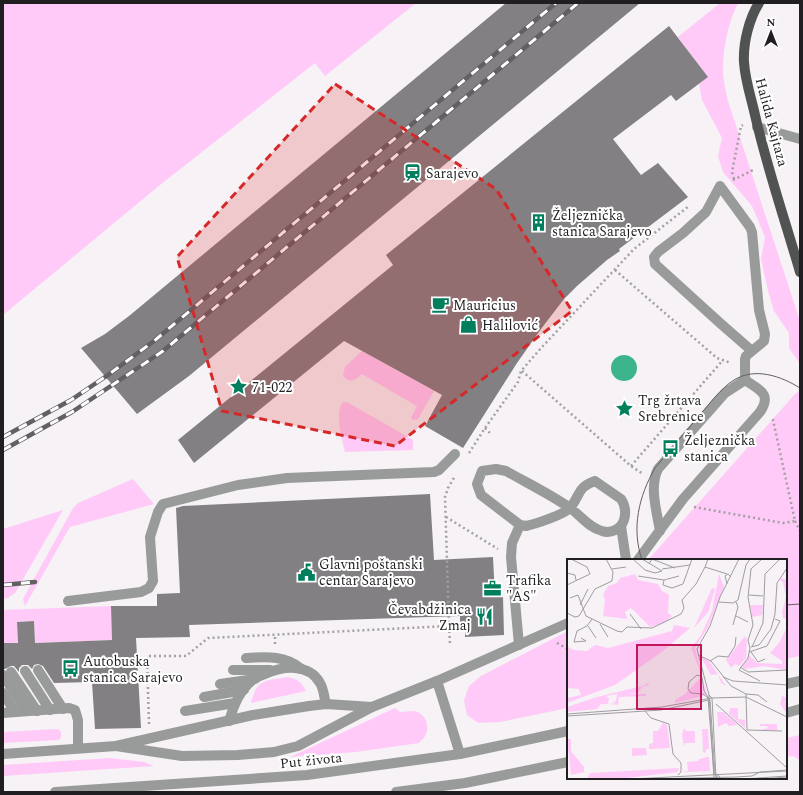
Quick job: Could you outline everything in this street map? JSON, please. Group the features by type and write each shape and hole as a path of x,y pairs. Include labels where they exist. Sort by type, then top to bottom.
{"main road":[{"name":"Halida Kajtaza","path":"759,3 747,31 744,60 745,78 756,122 800,272"}],"street":[{"path":"756,122 800,139"},
{"path":"745,380 746,356 752,351 764,340 765,334 759,310 752,232 750,227 720,186 706,212 658,252 654,257 655,264 720,324 752,351"},
{"path":"639,559 682,499 764,406 766,400 763,392 745,380"},
{"path":"660,531 654,494 654,476 658,469 725,393 745,380"},
{"path":"68,601 141,592 149,588 153,581 150,537 158,512 163,504 238,485 287,478 434,472 439,470 455,454"},
{"path":"520,524 481,495 477,484 482,471 496,469 506,471 570,508 595,529 603,532 611,532 621,526 624,521 625,514 621,499 596,481 586,484 570,508 563,512 526,526 520,524"},
{"path":"519,644 511,557 512,543 520,524"},
{"path":"621,526 626,559"},
{"path":"116,746 182,756 238,755 274,752 298,746 372,707 437,681 567,623"},
{"path":"246,658 274,656 292,662 301,669 314,675 321,684 326,704"},
{"path":"233,670 274,670 290,667 301,669"},
{"path":"38,670 63,709"},
{"path":"220,684 254,679 274,670"},
{"path":"25,671 50,710"},
{"path":"7,674 37,711"},
{"path":"7,674 26,711"},
{"path":"229,721 235,703 254,679"},
{"path":"437,681 460,754"},
{"path":"787,684 800,681"},
{"path":"204,697 244,690"},
{"path":"3,693 15,712"},
{"path":"185,711 235,703"},
{"path":"3,754 116,746 253,715 326,704 372,707"},
{"path":"3,713 69,708 75,710 78,720 78,748"},
{"path":"787,712 800,709"},
{"name":"Put života","path":"55,792 307,776 460,754 567,731"},
{"path":"396,792 465,783 567,762"}],"path":[{"path":"734,179 732,172 740,126 756,122"},
{"path":"740,176 760,167"},
{"path":"469,454 485,428 518,382 521,371 542,347 634,249 693,203"},
{"path":"615,270 717,358 745,366"},
{"path":"631,466 723,360"},
{"path":"521,371 638,472"},
{"path":"760,412 773,420 795,521 800,531"},
{"path":"485,428 492,435"},
{"path":"450,644 445,497 448,488 458,472"},
{"path":"682,499 695,508 784,523 795,521"},
{"path":"446,517 511,557"},
{"path":"149,732 147,656 186,656 208,638 449,626"}],"highlighted area":[{"path":"335,84 496,189 572,311 395,446 222,411 177,257"}],"shaded area":[{"path":"3,3 416,3 325,76 315,63 160,185 3,315"},
{"path":"720,3 738,3 731,19 725,44 723,61 724,82 728,101 800,321 800,364 789,348 789,333 774,311 768,291 761,259 765,237 752,206 723,172 718,156 722,138 702,100 699,84 707,77 678,37"},
{"path":"362,351 434,391 418,419 413,420 411,418 417,406 362,374 352,380 348,380 343,376 345,367"},
{"path":"624,355 633,359 637,368 633,377 624,381 615,377 611,368 615,359"},
{"path":"800,391 800,656 787,659 787,559 649,559 795,394"},
{"path":"347,402 413,440 413,450 345,452 339,415 342,403"},
{"path":"133,479 154,504 70,527 25,606 23,599 73,508 78,503"},
{"path":"63,510 15,593 8,598 3,599 3,529"},
{"path":"111,606 112,640 35,643 34,621 17,622 18,643 3,643 3,610"},
{"path":"567,632 567,708 500,722 478,723 467,715 464,700 469,686 481,676"},
{"path":"288,677 299,682 306,691 251,703 256,689 264,682"},
{"path":"395,708 400,712 417,712 424,717 427,724 427,732 419,743 356,752 290,757"},
{"path":"58,729 61,732 61,737 59,740 3,743 3,732"},
{"path":"800,735 800,760 793,756 787,757 787,738"},
{"path":"110,758 144,762 154,766 3,776 3,765"}],"building":[{"path":"506,3 640,3 189,376 137,414 81,348 105,334 129,316"},
{"name":"Željeznička stanica Sarajevo","path":"669,26 708,77 676,101 671,95 613,139 641,175 658,163 688,197 619,249 620,251 607,260 564,299 517,363 463,448 425,426 442,395 344,341 194,463 178,440 393,265 386,255"},
{"name":"Glavni poštanski centar Sarajevo","path":"430,494 434,560 493,557 495,597 503,597 504,635 465,637 465,630 460,630 460,616 189,625 190,637 136,638 141,728 95,729 92,682 54,683 43,666 38,664 34,665 32,669 28,665 22,665 19,668 19,672 14,666 3,669 3,643 18,643 17,622 34,621 35,643 112,640 111,606 157,606 157,594 180,593 176,508 183,506"}],"tram line":[{"path":"642,559 637,536 638,512 649,479 655,468 715,397 731,382 742,376 750,374 776,377 800,388"},
{"path":"787,605 800,604"}],"railway":[{"path":"3,437 71,400 154,341 556,3"},
{"path":"3,450 72,412 163,351 578,3"},
{"path":"3,585 35,582"}],"place":[{"name":"Sarajevo","path":"413,173"},
{"name":"Željeznička stanica Sarajevo","path":"539,223"},
{"name":"Mauricius","path":"440,305"},
{"name":"Halilović","path":"469,325"},
{"name":"71-022","path":"239,387"},
{"name":"Trg žrtava Srebrenice","path":"625,408"},
{"name":"Željeznička stanica","path":"671,448"},
{"name":"Glavni poštanski centar Sarajevo","path":"306,572"},
{"name":"Trafika \"AS\"","path":"493,588"},
{"name":"Čevabdžinica Zmaj","path":"484,617"},
{"name":"Autobuska stanica Sarajevo","path":"70,669"}]}
